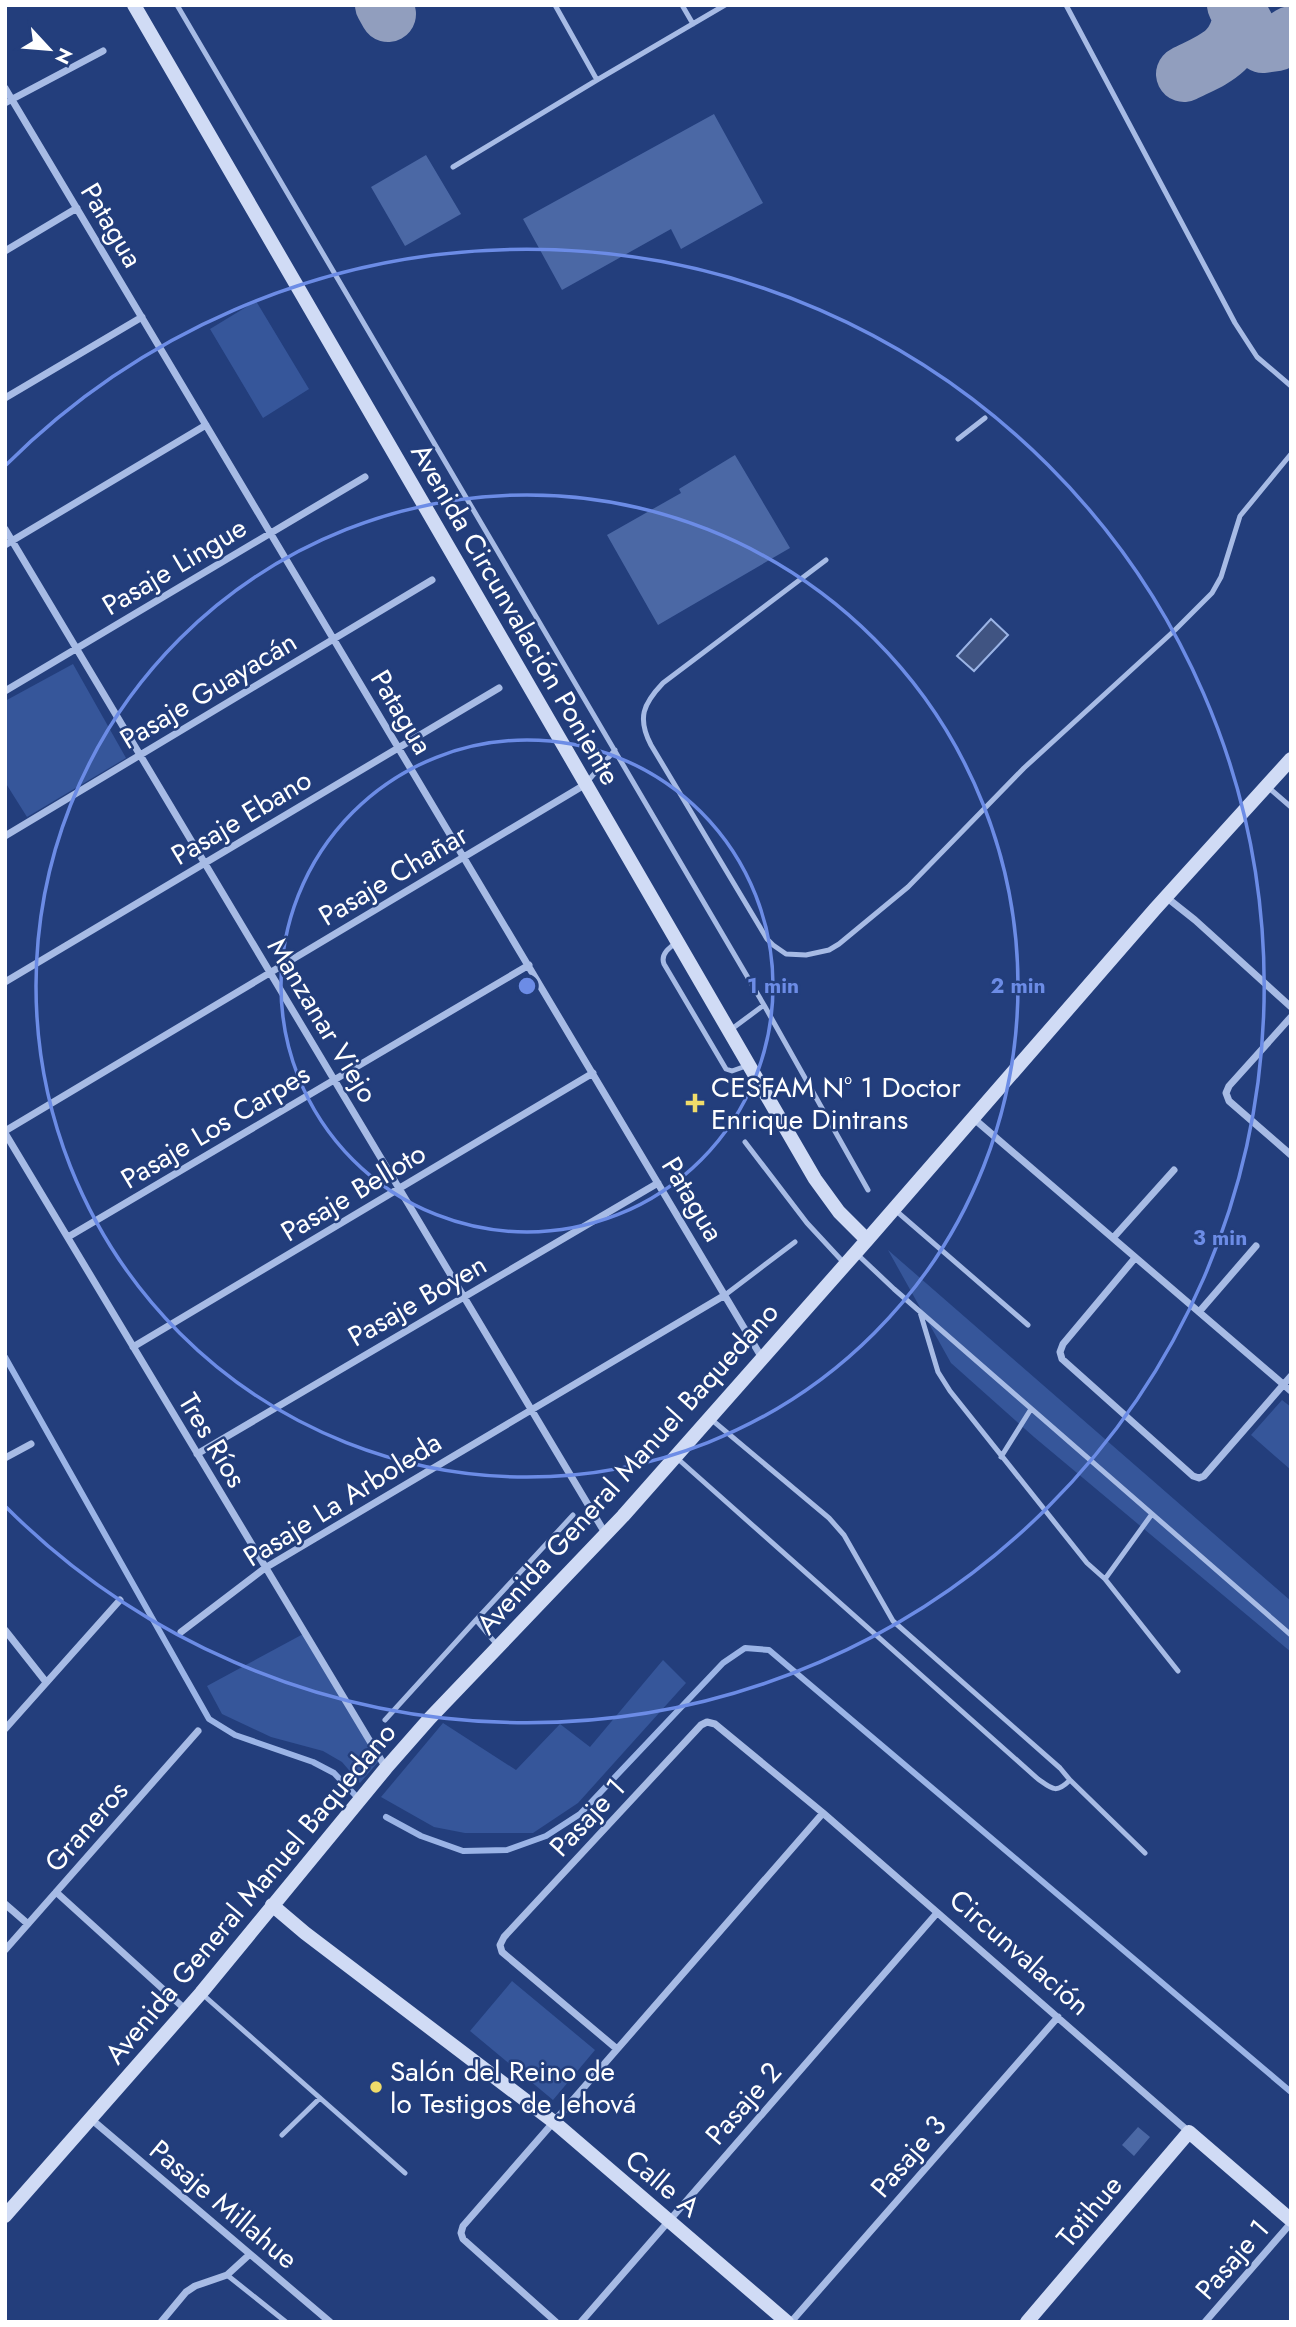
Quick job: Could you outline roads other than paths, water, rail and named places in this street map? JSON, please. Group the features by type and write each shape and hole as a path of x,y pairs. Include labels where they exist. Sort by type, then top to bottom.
{"street":[{"name":"Avenida Circunvalación Poniente","path":"134,5 826,1195 867,1240"},
{"path":"9,101 103,51"},
{"name":"Patagua","path":"5,88 9,101 77,208 762,1358"},
{"path":"5,251 77,208"},
{"path":"5,398 142,317"},
{"path":"9,543 206,425"},
{"name":"Pasaje Lingue","path":"5,691 365,477"},
{"name":"Manzanar Viejo","path":"5,529 9,543 76,648 605,1533"},
{"name":"Pasaje Guayacán","path":"5,836 432,580"},
{"name":"Pasaje Ebano","path":"5,982 499,688"},
{"name":"Avenida General Manuel Baquedano","path":"5,2216 201,1993 386,1768 710,1418 1166,897 1291,759"},
{"name":"Pasaje Chañar","path":"5,1132 586,784"},
{"path":"1166,897 1291,1007"},
{"name":"Pasaje Los Carpes","path":"68,1237 528,965"},
{"path":"1291,1017 1229,1086 1226,1093 1229,1101 1291,1155"},
{"name":"Pasaje Belloto","path":"133,1347 593,1073"},
{"path":"973,1118 1291,1391"},
{"name":"Tres Ríos","path":"5,1132 386,1768"},
{"path":"1113,1238 1174,1170"},
{"name":"Pasaje Boyen","path":"197,1454 659,1182"},
{"path":"1199,1312 1256,1246"},
{"path":"1135,1258 1063,1344 1060,1352 1062,1359 1193,1476 1199,1478 1204,1475 1291,1376"},
{"name":"Pasaje La Arboleda","path":"181,1632 265,1568 725,1295"},
{"path":"5,1458 31,1444"},
{"path":"5,1729 120,1600"},
{"path":"5,1630 46,1682"},
{"name":"Pasaje 1","path":"617,2049 502,1952 499,1945 503,1937 692,1735 707,1722 715,1724"},
{"name":"Circunvalación","path":"715,1724 823,1813 1291,2221"},
{"name":"Graneros","path":"5,1950 198,1731"},
{"path":"556,2322 463,2239 463,2226 823,1813"},
{"path":"56,1892 186,2010"},
{"path":"5,1904 28,1924"},
{"name":"Calle A","path":"272,1905 554,2122 789,2322"},
{"name":"Pasaje 2","path":"581,2322 937,1913"},
{"name":"Pasaje 3","path":"789,2322 1058,2018"},
{"name":"Pasaje Millahue","path":"91,2119 330,2322"},
{"name":"Totihue","path":"1027,2322 1189,2132"},
{"name":"Pasaje 1","path":"1205,2322 1291,2221"},
{"path":"161,2322 186,2292 195,2286 227,2276 250,2254"}],"lane":[{"path":"177,5 764,1004 867,1190"},
{"path":"555,5 597,80"},
{"path":"682,5 693,24"},
{"path":"453,167 725,5"},
{"path":"1066,5 1235,323 1257,357 1291,386"},
{"path":"958,439 985,418"},
{"path":"826,560 663,683 651,696 642,721 650,745 767,939 780,951 796,955 819,953 839,944 908,887 1024,768 1212,593 1222,577 1240,516 1291,454"},
{"path":"586,784 615,750"},
{"path":"1266,786 1291,807"},
{"path":"677,942 664,954 664,964 726,1069 732,1071 749,1065"},
{"path":"729,1031 764,1004"},
{"path":"745,1142 807,1223 845,1264"},
{"path":"894,1209 1028,1325"},
{"path":"725,1295 795,1242"},
{"path":"856,1252 920,1312 1291,1635"},
{"path":"920,1312 939,1372 950,1391 1087,1563 1105,1579 1178,1671"},
{"path":"1001,1457 1031,1409"},
{"path":"710,1418 829,1518 844,1535 893,1621 1060,1768 1145,1853"},
{"path":"675,1457 1038,1779 1053,1789 1062,1788 1070,1780"},
{"path":"384,1720 573,1514"},
{"path":"1105,1579 1152,1514"},
{"path":"476,1620 498,1646"},
{"path":"201,1993 405,2173"},
{"path":"282,2135 320,2098"},
{"path":"227,2276 286,2322"}],"waterway":[{"path":"5,1357 209,1719 235,1735 313,1762 334,1773 356,1796"},
{"path":"386,1817 421,1836 463,1851 507,1850 546,1836 580,1814 723,1663 745,1648 769,1650 1291,2092"}],"place":[{"name":"CESFAM N° 1 Doctor Enrique Dintrans","path":"695,1103"},
{"name":"Salón del Reino de lo Testigos de Jehová","path":"376,2087"}]}
